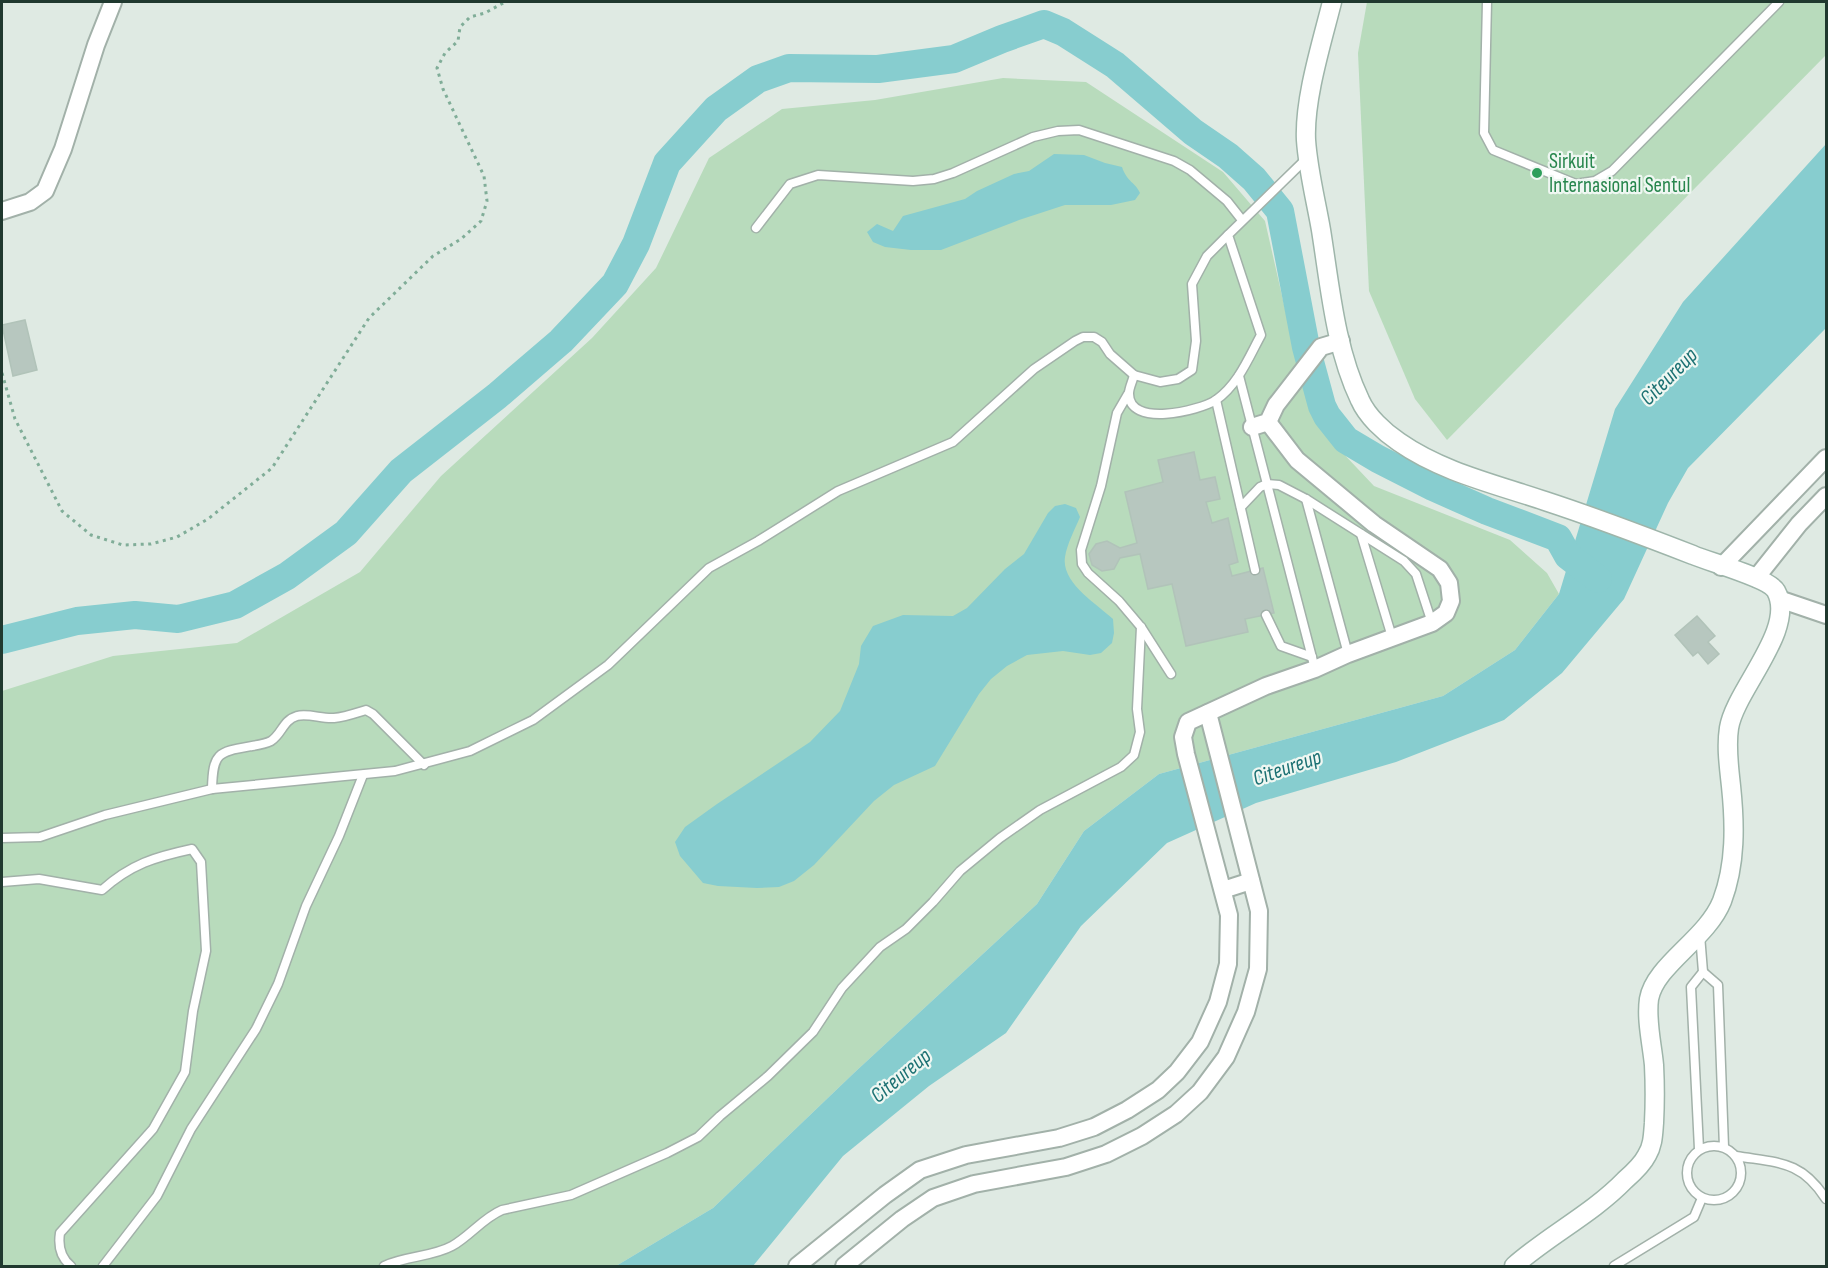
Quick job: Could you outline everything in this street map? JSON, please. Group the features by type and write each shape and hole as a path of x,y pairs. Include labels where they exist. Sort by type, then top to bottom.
{"street":[{"path":"2,211 30,202 45,191 60,158 96,45 113,2"},
{"path":"1332,2 1310,96 1306,138 1333,304 1341,341 1361,404 1396,440 1426,459 1456,472 1570,509 1721,567 1756,578 1771,585 1779,599 1779,623 1732,714 1728,732 1734,823 1731,860 1721,903 1700,935 1660,975 1653,985 1649,998 1655,1103 1653,1140 1649,1152 1620,1186 1600,1203 1514,1266"},
{"path":"797,1266 885,1195 920,1170 966,1155 1059,1138 1094,1127 1158,1090 1178,1072 1200,1042 1218,1002 1228,964 1230,915 1186,754 1183,737 1188,722 1313,663 1348,654 1432,623 1446,613 1451,601 1449,583 1440,569 1374,524 1297,460 1260,425 1321,347 1341,341"},
{"path":"1721,567 1827,458"},
{"path":"1756,578 1799,524 1827,496"},
{"path":"1779,599 1827,615"},
{"path":"844,1266 902,1219 933,1198 974,1184 1066,1167 1106,1154 1142,1136 1176,1114 1200,1092 1226,1057 1246,1012 1258,969 1259,911 1208,713"},
{"path":"1223,890 1251,881"}],"lane":[{"path":"1487,2 1484,133 1493,150 1576,184 1595,181 1612,171 1779,2"},
{"path":"756,228 790,184 802,178 818,175 913,181 934,179 1033,137 1058,131 1079,130 1174,161 1190,170 1227,201 1242,220"},
{"path":"2,838 40,837 105,815 212,789 363,775 424,765 470,751 533,720 620,655 690,584 709,568 758,542 838,491 953,442 1034,369 1075,341 1083,337 1094,337 1102,342 1110,354 1134,375 1160,382 1178,379 1192,370 1196,341 1192,284 1207,256 1309,156"},
{"path":"1128,394 1134,407 1141,412 1176,414 1216,400 1239,376 1261,335 1228,235"},
{"path":"1134,375 1128,394 1117,413 1101,486 1081,550 1082,564 1141,627 1171,674"},
{"path":"1239,376 1260,425 1267,484 1313,663"},
{"path":"1216,400 1255,570"},
{"path":"1241,507 1260,487 1267,484 1279,485 1306,499 1404,561 1416,574 1432,623"},
{"path":"1306,499 1348,654"},
{"path":"1361,534 1392,637"},
{"path":"1266,615 1281,646 1313,663"},
{"path":"384,1266 451,1247 483,1223 491,1214 571,1195 698,1137 768,1076 813,1032 842,988 879,947 906,929 960,871 1000,838 1040,810 1121,767 1134,754 1140,732 1137,709 1141,627"},
{"path":"212,789 213,766 219,755 225,751 271,741 286,721 304,715 314,718 336,718 366,710 373,714 424,765"},
{"path":"103,1266 157,1196 191,1129 256,1029 278,984 306,906 339,836 363,775"},
{"path":"2,882 39,879 102,890 134,866 169,854 192,849 201,862 206,951 193,1011 185,1072 153,1129 60,1233 61,1251 71,1266"},
{"path":"1700,935 1703,972 1691,987 1700,1149"},
{"path":"1703,972 1718,985 1724,1147"},
{"path":"1736,1156 1741,1169 1739,1184 1730,1196 1716,1201 1702,1198 1690,1189 1686,1174 1689,1160 1700,1149 1711,1145 1724,1147 1736,1156 1783,1164 1801,1171 1815,1182 1827,1199"},
{"path":"1614,1266 1694,1217 1702,1198"}],"path":[{"path":"2,373 15,419 62,511 91,535 123,545 151,544 177,537 208,519 272,468 369,318 433,256 461,239 481,221 487,201 484,176 443,89 437,68 445,53 458,40 460,27 470,17 485,13 505,2"}],"green space":[{"name":"Sirkuit Internasional Sentul","path":"1367,2 1826,2 1826,55 1447,440 1415,399 1369,291 1358,53"},
{"path":"1003,78 1086,82 1223,172 1265,221 1303,388 1323,432 1374,486 1510,540 1547,573 1559,594 1515,650 1443,696 1159,774 1084,831 1037,904 855,1072 713,1208 616,1266 2,1266 2,691 113,656 237,643 360,572 441,476 592,338 656,268 709,158 782,109 875,100"}],"water":[{"name":"Citeureup","path":"1826,144 1826,328 1688,468 1668,503 1624,599 1562,673 1504,720 1396,762 1256,803 1167,843 1081,926 1006,1033 929,1086 843,1156 753,1266 616,1266 713,1208 855,1072 1037,904 1084,831 1159,774 1443,696 1515,650 1559,594 1615,409 1683,302"},
{"path":"1054,154 1084,155 1122,167 1126,176 1140,193 1135,200 1111,205 1065,205 941,250 885,247 873,242 867,232 877,224 893,231 903,216 965,199 1014,174 1029,171"},
{"path":"1065,504 1076,508 1080,517 1067,547 1065,567 1074,584 1113,619 1112,643 1101,653 1090,655 1063,651 1027,655 1007,666 991,679 979,694 935,766 894,785 874,801 814,865 794,881 779,887 757,888 703,883 680,856 675,842 685,827 810,742 840,711 859,664 861,646 873,626 903,615 953,616 967,608 1005,569 1024,554 1048,513 1055,506"}],"building":[{"path":"25,320 37,370 13,376 2,325"},
{"path":"1194,452 1200,480 1215,477 1220,499 1206,502 1212,523 1228,518 1238,562 1229,565 1232,576 1263,568 1274,613 1245,619 1248,632 1186,646 1172,584 1148,589 1140,554 1120,558 1114,569 1102,571 1092,565 1089,554 1096,544 1107,541 1120,548 1137,543 1125,492 1163,482 1158,460"},
{"path":"1697,616 1715,636 1708,642 1719,654 1708,664 1698,652 1693,656 1675,635"}],"waterway":[{"path":"2,640 77,621 135,615 178,619 235,605 287,576 346,533 401,471 497,396 561,341 615,284 636,244 667,163 716,109 758,79 789,68 878,69 954,59 1044,24 1063,32 1115,65 1193,132 1228,156 1254,179 1280,211 1306,347 1322,406 1346,440 1433,487 1487,511 1558,538 1568,556 1598,579"}],"place":[{"name":"Sirkuit Internasional Sentul","path":"1537,173"}]}
